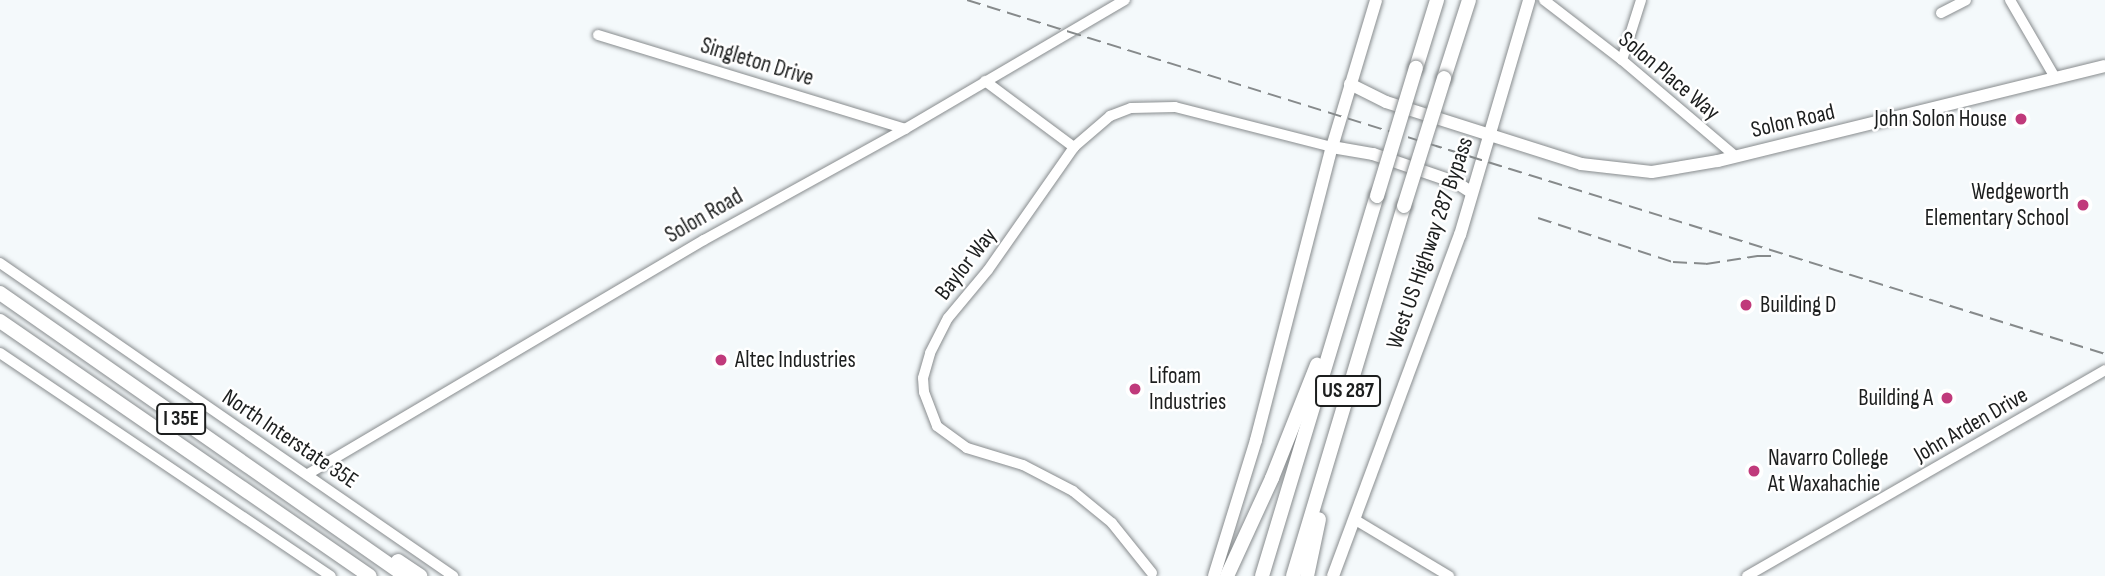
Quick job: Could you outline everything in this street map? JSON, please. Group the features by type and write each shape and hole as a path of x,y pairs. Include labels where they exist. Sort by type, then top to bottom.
{"highway":[{"name":"US 287","path":"1262,576 1437,0"},
{"name":"US 287","path":"1293,576 1469,0"},
{"name":"I 35E","path":"0,293 270,479 405,576"},
{"path":"1227,576 1272,478 1329,332 1340,317"},
{"name":"I 35E","path":"0,321 369,576"},
{"path":"1307,576 1347,394"},
{"path":"255,497 353,576"},
{"path":"362,546 384,552 420,576"}],"main road":[{"path":"1214,576 1256,440 1332,147 1376,0"},
{"name":"West US Highway 287 Bypass","path":"1333,576 1460,235 1529,0"},
{"name":"Solon Road","path":"1350,83 1386,102 1581,164 1641,172 1663,171 1735,156 2105,66"},
{"path":"1332,147 1373,154 1457,183 1471,192"}],"street":[{"name":"Solon Road","path":"308,474 704,240 905,129 1125,0"},
{"name":"Solon Place Way","path":"1544,0 1622,60 1735,156"},
{"path":"1622,60 1641,0"},
{"path":"1941,13 1965,0"},
{"path":"2010,0 2056,79"},
{"name":"Singleton Drive","path":"598,35 905,129"},
{"path":"985,81 1074,147"},
{"name":"Baylor Way","path":"1152,573 1112,523 1073,491 1023,465 967,448 937,426 924,392 925,368 948,318 988,270 1074,147 1110,116 1131,108 1175,107 1332,147"},
{"name":"North Interstate 35E","path":"0,263 453,576"},
{"path":"0,353 331,576"},
{"name":"John Arden Drive","path":"1746,576 2105,370"},
{"path":"1354,519 1449,576"}],"railway":[{"path":"967,0 2105,354"},
{"path":"1538,218 1673,262 1706,264 1775,256"}],"place":[{"name":"John Solon House","path":"2021,119"},
{"name":"Wedgeworth Elementary School","path":"2083,205"},
{"name":"Building D","path":"1746,305"},
{"name":"Altec Industries","path":"721,360"},
{"name":"Lifoam Industries","path":"1135,389"},
{"name":"Building A","path":"1947,398"},
{"name":"Navarro College At Waxahachie","path":"1754,471"}]}
